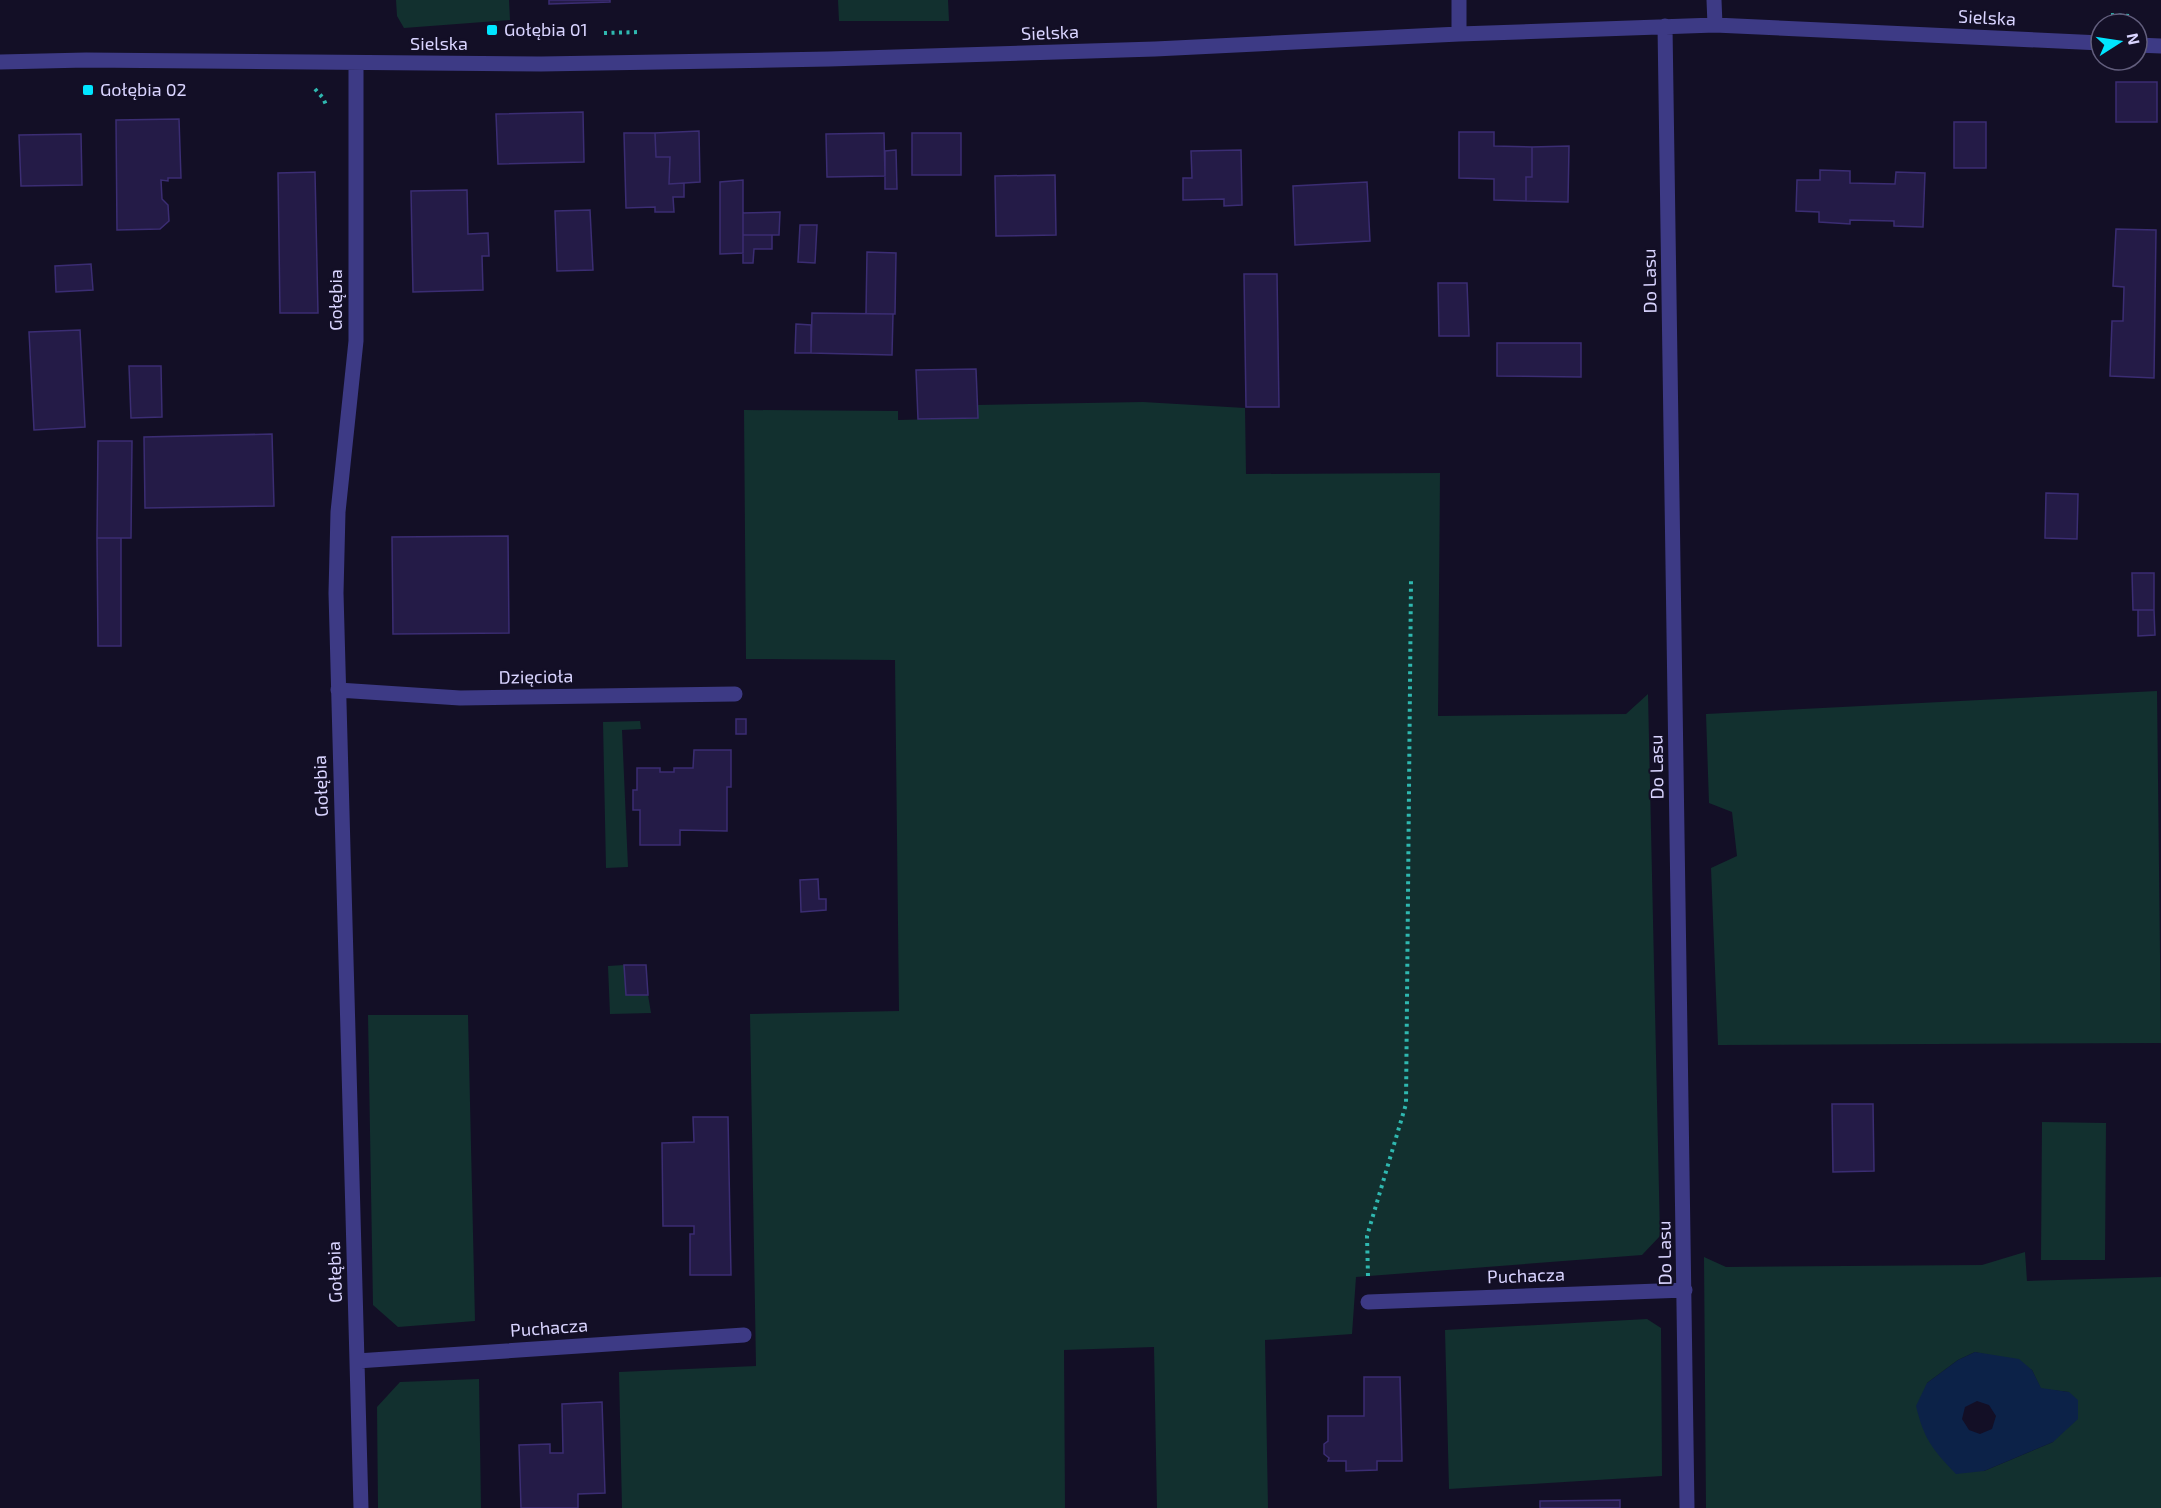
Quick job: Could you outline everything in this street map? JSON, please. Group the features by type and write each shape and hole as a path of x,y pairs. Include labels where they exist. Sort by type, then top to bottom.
{"street":[{"path":"1459,0 1460,34"},
{"path":"1714,0 1715,25"},
{"name":"Sielska","path":"0,62 86,60 541,64 829,59 1167,48 1715,25 2089,42"},
{"name":"Do Lasu","path":"1665,26 1687,1508"},
{"name":"Gołębia","path":"356,63 356,341 338,512 336,593 361,1508"},
{"name":"Dzięcioła","path":"338,690 460,698 735,694"},
{"name":"Puchacza","path":"1368,1302 1685,1290"},
{"name":"Puchacza","path":"357,1361 744,1335"}],"path":[{"path":"1368,1302 1367,1236 1406,1104 1411,580"}],"green space":[{"path":"396,0 509,0 510,20 404,28 397,16"},
{"path":"838,0 948,0 949,21 839,21"},
{"path":"1143,402 1245,408 1246,474 1440,473 1438,716 1626,714 1648,694 1660,1236 1642,1255 1356,1277 1352,1334 1265,1340 1268,1508 1157,1508 1154,1347 1064,1350 1065,1508 622,1508 619,1372 756,1366 750,1014 899,1011 895,660 746,659 744,410 898,411 898,420 977,418 977,405"},
{"path":"2157,691 2161,1043 1718,1045 1711,868 1737,856 1732,812 1709,803 1706,714"},
{"path":"640,721 641,729 622,730 628,867 606,868 603,722"},
{"path":"624,965 626,995 648,995 651,1013 610,1014 608,966"},
{"path":"368,1015 468,1015 475,1321 398,1327 373,1305"},
{"path":"2042,1122 2106,1123 2105,1260 2041,1260"},
{"path":"2025,1252 2027,1281 2161,1277 2161,1508 1706,1508 1704,1257 1726,1267 1982,1265","holes":["1975,1352 2032,1370 2041,1389 2069,1392 2053,1442 1984,1471 1927,1383 1958,1360"]},
{"path":"1647,1319 1661,1328 1662,1476 1449,1489 1445,1330"},
{"path":"479,1379 481,1508 378,1508 377,1407 400,1382"}],"water":[{"path":"1975,1352 2019,1359 2032,1370 2041,1388 2069,1392 2078,1400 2078,1419 2053,1442 1984,1471 1956,1474 1930,1443 1922,1427 1916,1406 1927,1383 1958,1360","holes":["1977,1401 1989,1405 1996,1416 1992,1429 1980,1434 1969,1430 1962,1419 1965,1407"]}],"building":[{"path":"549,0 610,0 610,2 549,4"},
{"path":"2116,82 2157,82 2157,122 2116,122"},
{"path":"583,112 584,162 498,164 496,114"},
{"path":"179,119 181,178 161,180 162,199 168,205 169,221 160,229 117,230 116,120"},
{"path":"1954,122 1986,122 1986,168 1954,168"},
{"path":"699,131 700,182 669,184 670,157 656,157 655,133"},
{"path":"1459,132 1494,132 1494,146 1532,147 1532,177 1526,177 1526,201 1494,200 1494,179 1459,178"},
{"path":"624,133 655,133 656,157 670,157 669,184 684,183 684,197 673,197 674,212 655,212 655,207 626,208"},
{"path":"884,133 885,176 827,177 826,134"},
{"path":"912,133 961,133 961,175 912,175"},
{"path":"81,134 82,185 21,186 19,135"},
{"path":"1569,146 1568,202 1526,201 1526,177 1532,177 1532,147"},
{"path":"896,150 897,189 885,189 885,151"},
{"path":"1241,150 1242,205 1224,206 1224,199 1183,200 1183,178 1192,178 1191,151"},
{"path":"1820,170 1850,171 1850,183 1895,184 1896,172 1925,173 1923,227 1894,226 1894,221 1850,220 1850,224 1819,222 1819,212 1796,211 1797,180 1820,180"},
{"path":"315,172 318,313 280,313 278,173"},
{"path":"1055,175 1056,235 996,236 995,176"},
{"path":"743,180 743,253 720,254 720,182"},
{"path":"1367,182 1370,241 1295,245 1293,186"},
{"path":"467,190 468,234 488,233 489,256 482,256 483,290 413,292 411,191"},
{"path":"590,210 593,270 557,271 555,211"},
{"path":"780,212 779,235 743,235 743,213"},
{"path":"800,225 817,225 815,263 798,262"},
{"path":"2116,229 2156,230 2154,378 2110,376 2112,321 2123,321 2124,287 2113,286"},
{"path":"743,235 772,235 772,249 754,249 753,263 743,263"},
{"path":"867,252 896,253 895,314 866,314"},
{"path":"91,264 93,290 56,292 55,266"},
{"path":"1244,274 1277,274 1279,407 1246,407"},
{"path":"1438,283 1467,283 1469,336 1439,336"},
{"path":"812,313 893,314 892,355 811,353"},
{"path":"796,324 811,325 811,353 795,353"},
{"path":"80,330 85,427 34,430 29,332"},
{"path":"1497,343 1581,343 1581,377 1497,376"},
{"path":"129,366 161,366 162,417 131,418"},
{"path":"976,369 978,418 918,419 916,370"},
{"path":"272,434 274,506 145,508 144,437"},
{"path":"98,441 132,441 131,538 97,538"},
{"path":"2046,493 2078,494 2077,539 2045,538"},
{"path":"508,536 509,633 393,634 392,537"},
{"path":"97,538 121,538 121,646 98,646"},
{"path":"2132,573 2154,573 2154,610 2133,610"},
{"path":"2138,610 2154,610 2155,635 2138,636"},
{"path":"736,719 746,719 746,734 736,734"},
{"path":"694,750 731,750 731,787 727,787 727,831 680,830 680,845 640,845 640,810 633,810 633,790 637,790 637,768 660,768 660,772 674,772 674,768 693,768"},
{"path":"818,879 819,899 826,899 826,910 801,912 800,880"},
{"path":"624,965 646,965 648,995 626,995"},
{"path":"1832,1104 1873,1104 1874,1171 1833,1172"},
{"path":"693,1117 728,1117 731,1275 690,1275 690,1234 694,1234 694,1226 663,1226 662,1143 694,1142"},
{"path":"1364,1377 1400,1377 1402,1461 1377,1461 1377,1470 1346,1471 1346,1461 1328,1461 1329,1458 1324,1454 1324,1444 1328,1441 1328,1416 1364,1416"},
{"path":"602,1402 605,1493 578,1494 578,1508 521,1508 519,1445 550,1444 550,1453 563,1453 562,1404"},
{"path":"1620,1500 1620,1508 1540,1508 1540,1501"}],"place":[{"name":"Gołębia 01","path":"492,30"},
{"name":"Gołębia 02","path":"88,90"}]}
